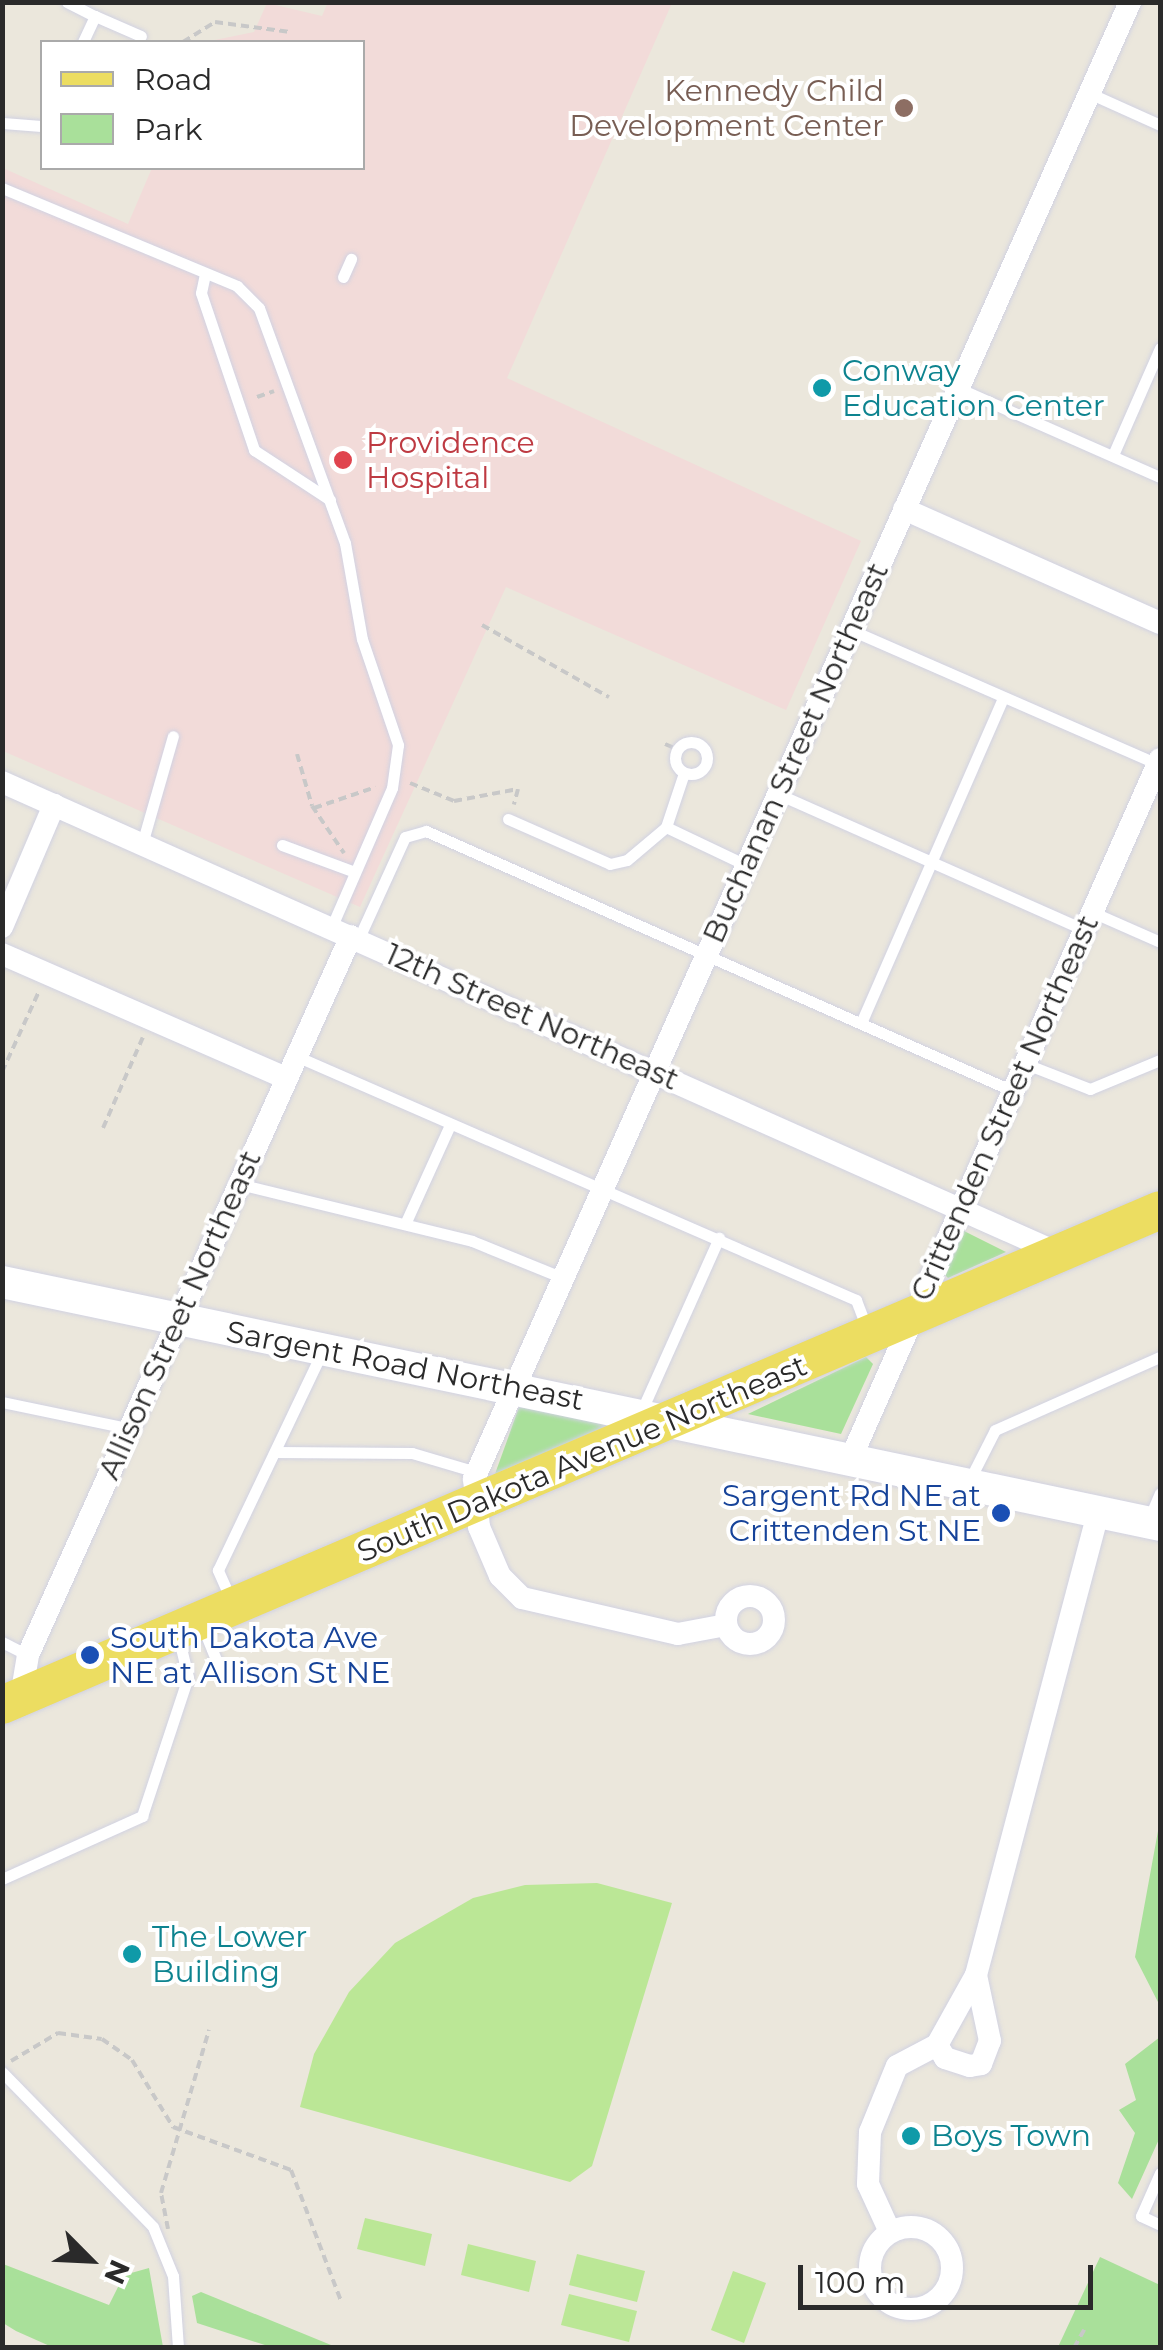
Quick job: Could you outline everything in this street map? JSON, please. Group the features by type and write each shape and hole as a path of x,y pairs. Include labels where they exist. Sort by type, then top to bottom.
{"main road":[{"name":"South Dakota Avenue Northeast","path":"12,1701 204,1620 475,1489 871,1336 1159,1212"},
{"name":"Sargent Road Northeast","path":"2,1282 515,1385 1098,1511 1156,1513"}],"street":[{"name":"Buchanan Street Northeast","path":"475,1489 562,1278 1130,2"},
{"path":"904,509 1160,623"},
{"name":"Crittenden Street Northeast","path":"851,1458 1160,763"},
{"name":"12th Street Northeast","path":"2,782 1060,1254"},
{"path":"2,927 54,805"},
{"name":"Allison Street Northeast","path":"12,1701 28,1655 347,934"},
{"path":"2,954 286,1078"},
{"path":"475,1489 500,1576 522,1598 678,1634 726,1624"},
{"path":"890,2232 868,2184 870,2132 897,2066 937,2044 976,1975 1098,1511"},
{"path":"937,2044 945,2058 981,2064 990,2041 976,1975"}],"lane":[{"path":"66,2 140,36"},
{"path":"84,40 94,16"},
{"path":"1090,93 1160,125"},
{"path":"2,123 40,126"},
{"path":"2,188 205,274 259,308 330,501 362,640 398,744 392,788 355,872 347,934"},
{"path":"343,278 351,259"},
{"path":"205,274 201,294 254,450 330,501"},
{"path":"1112,455 1160,348"},
{"path":"958,388 1160,476"},
{"path":"851,630 1002,700 1160,763"},
{"path":"861,1024 1002,700"},
{"path":"142,844 173,736"},
{"path":"508,818 610,864 648,848 666,827 684,773 671,747 692,741 706,751 700,772 684,773"},
{"path":"778,794 931,862 1088,921 1160,942"},
{"path":"666,827 746,866"},
{"path":"347,934 404,838 426,831 1013,1092"},
{"path":"282,845 355,872"},
{"path":"296,1056 450,1125 603,1186 856,1300 871,1336"},
{"path":"1025,1064 1090,1089 1160,1060"},
{"path":"405,1224 450,1125"},
{"path":"239,1184 405,1224 562,1278"},
{"path":"656,1417 718,1238"},
{"path":"2,1879 142,1816 218,1570 323,1348"},
{"path":"968,1483 995,1430 1160,1357"},
{"path":"2,1402 128,1428"},
{"path":"275,1452 412,1453 475,1489"},
{"path":"204,1620 223,1677"},
{"path":"2,1642 28,1655"},
{"path":"2,2100 5,2074"},
{"path":"5,2074 157,2234 173,2276 178,2348"},
{"path":"1160,2173 1141,2216 1160,2225"}],"path":[{"path":"186,40 216,22 290,32"},
{"path":"257,397 274,391"},
{"path":"482,625 609,696"},
{"path":"297,754 314,808 346,857"},
{"path":"410,783 454,801 518,789 508,818"},
{"path":"314,808 378,786"},
{"path":"2,1072 39,990"},
{"path":"103,1128 143,1037"},
{"path":"157,2234 172,2225 161,2193 209,2030"},
{"path":"5,2074 58,2034 102,2039 132,2060 162,2118 182,2131 290,2170 342,2301"},
{"path":"1074,2348 1084,2330"}],"shaded area":[{"name":"Providence Hospital","path":"328,2 672,3 507,378 861,541 786,710 506,587 360,907 3,751 3,168 128,224 151,170 365,170 365,40 215,40 254,32 267,3 322,16"}],"green space":[{"path":"964,1231 1006,1252 948,1278 944,1274"},
{"path":"866,1357 873,1364 841,1434 748,1414"},
{"path":"519,1407 606,1423 605,1427 495,1474"},
{"path":"1160,1820 1160,2029 1159,2004 1135,1957"},
{"path":"597,1883 672,1903 592,2166 570,2182 300,2107 314,2054 349,1992 395,1943 473,1898 525,1885"},
{"path":"1160,2037 1160,2137 1132,2199 1118,2183 1135,2133 1119,2110 1136,2100 1125,2064"},
{"path":"365,2218 432,2234 425,2266 357,2249"},
{"path":"468,2244 536,2261 529,2292 461,2275"},
{"path":"577,2254 645,2271 637,2302 569,2285"},
{"path":"1100,2257 1160,2285 1160,2347 1058,2347"},
{"path":"3,2264 109,2305 124,2275 149,2268 163,2347 52,2347 16,2331 3,2323"},
{"path":"733,2271 766,2283 744,2343 711,2330"},
{"path":"201,2292 333,2347 271,2347 197,2323 192,2296"},
{"path":"569,2294 637,2311 629,2342 561,2325"}],"place":[{"name":"Kennedy Child Development Center","path":"904,108"},
{"name":"Conway Education Center","path":"822,388"},
{"name":"Providence Hospital","path":"343,460"},
{"name":"Sargent Rd NE at Crittenden St NE","path":"1001,1513"},
{"name":"South Dakota Ave NE at Allison St NE","path":"90,1655"},
{"name":"The Lower Building","path":"132,1954"},
{"name":"Boys Town","path":"911,2136"}]}
